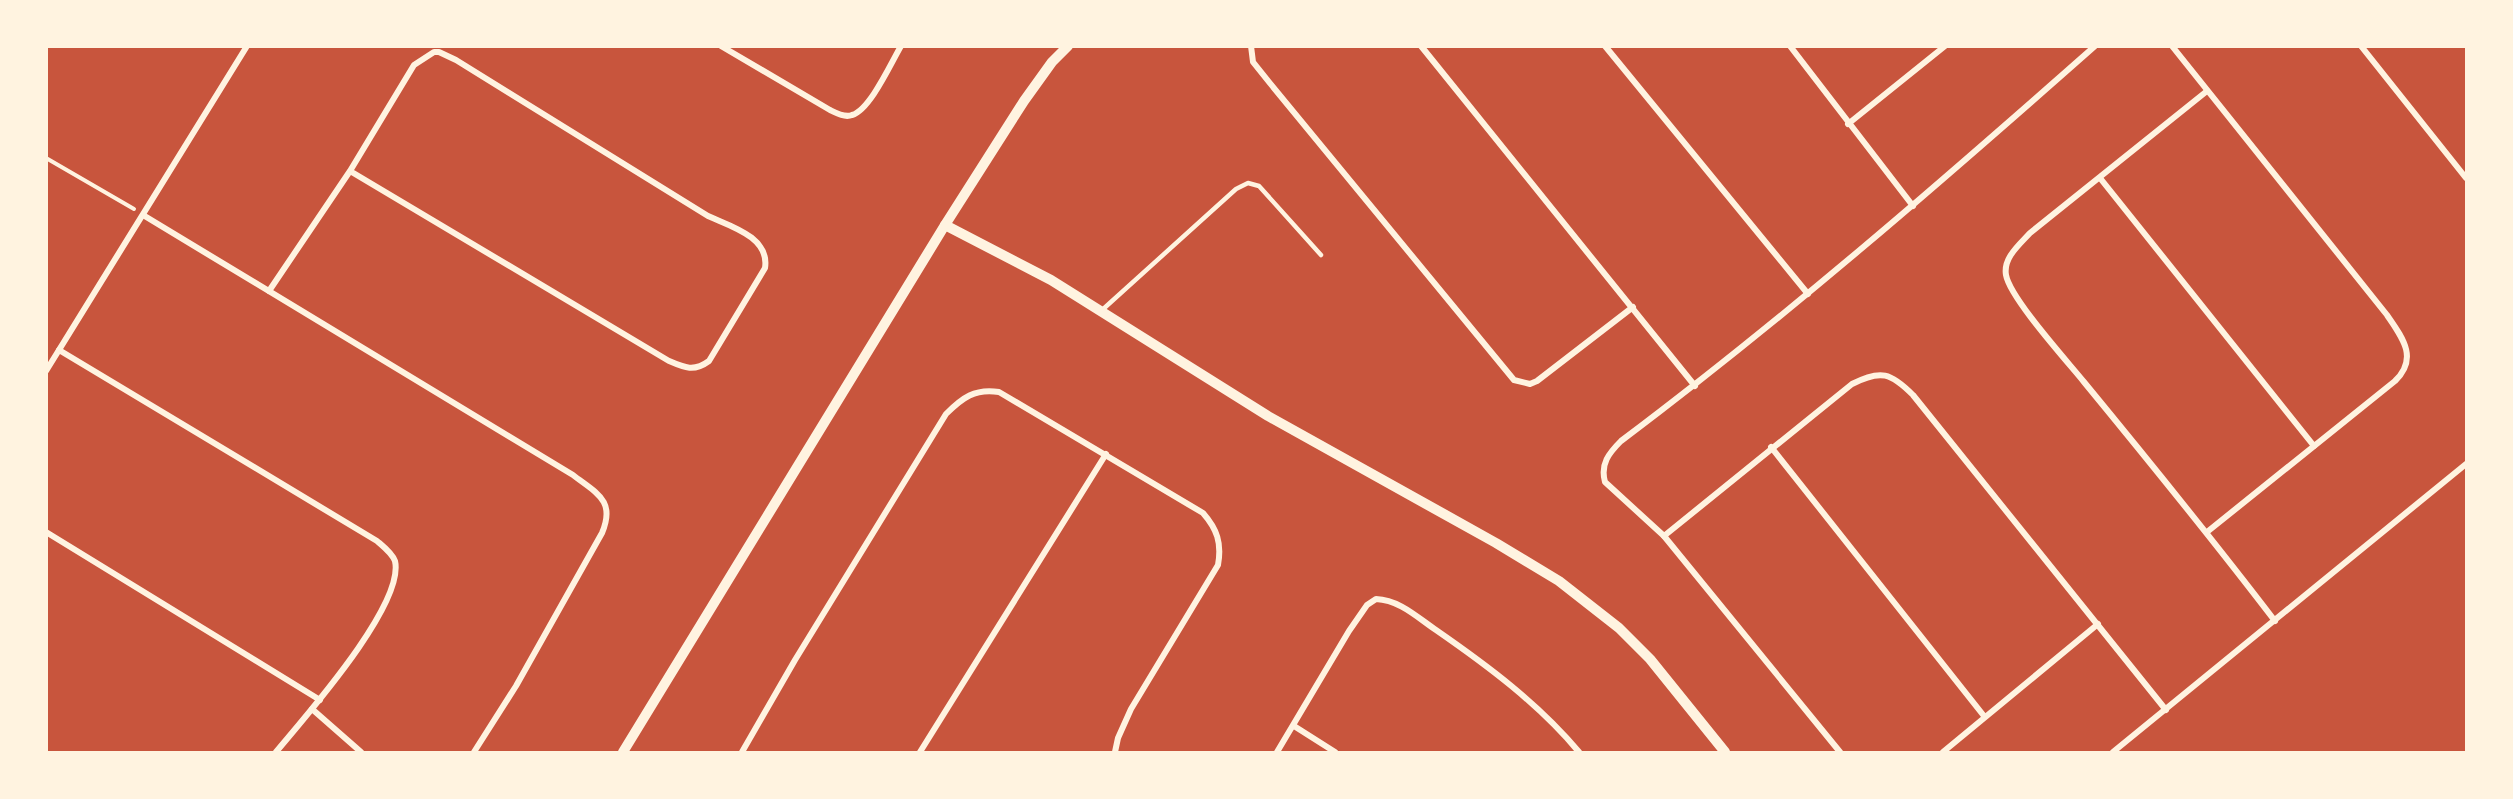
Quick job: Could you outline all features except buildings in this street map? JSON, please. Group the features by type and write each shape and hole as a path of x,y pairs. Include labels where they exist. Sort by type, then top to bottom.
{"street":[{"path":"46,371 247,46"},
{"path":"721,46 830,110 851,116 866,105 901,46"},
{"path":"623,753 945,225 1024,101 1052,62 1068,46"},
{"path":"1251,46 1253,62 1514,380 1530,384 1537,381 1633,307"},
{"path":"1421,46 1695,386"},
{"path":"1605,46 1808,294"},
{"path":"1790,46 1913,206"},
{"path":"1848,124 1945,46"},
{"path":"1840,753 1664,536 1612,491 1605,482 1603,465 1612,450 1622,441 1695,386 1808,294 1913,206 2096,46"},
{"path":"2172,46 2371,293 2400,333 2406,347 2406,364 2400,376 2207,532"},
{"path":"2361,46 2466,177"},
{"path":"269,291 351,171 414,65 429,53 439,52 568,128 708,216 745,233 757,242 765,254 765,268 709,361 695,369 685,368 669,361 351,171"},
{"path":"2207,91 2030,233 2006,264 2006,276 2041,330 2207,532 2275,621"},
{"path":"2100,178 2314,446"},
{"path":"143,215 573,475 607,505 608,516 602,533 516,686 474,753"},
{"path":"945,225 1051,280 1268,416 1496,543 1559,581 1619,628 1650,659 1725,753"},
{"path":"59,350 377,541 393,556 395,569 393,583 386,603 375,623 320,700 276,753"},
{"path":"1664,536 1771,447 1852,384 1868,376 1895,378 1913,396 2166,710"},
{"path":"742,753 795,660 946,414 959,401 977,392 999,392 1203,513 1214,525 1221,551 1218,565 1131,709 1118,738 1115,753"},
{"path":"1771,447 1984,716"},
{"path":"920,753 1106,454"},
{"path":"2113,753 2466,464"},
{"path":"46,532 320,700"},
{"path":"1277,753 1363,610 1376,599 1399,604 1455,643 1525,697 1579,753"},
{"path":"1943,753 1984,716 2098,624"},
{"path":"312,709 361,753"},
{"path":"1294,726 1335,753"}],"lane":[{"path":"1101,311 1236,189 1248,183 1258,186 1321,255"}],"path":[{"path":"46,158 143,215"}]}
